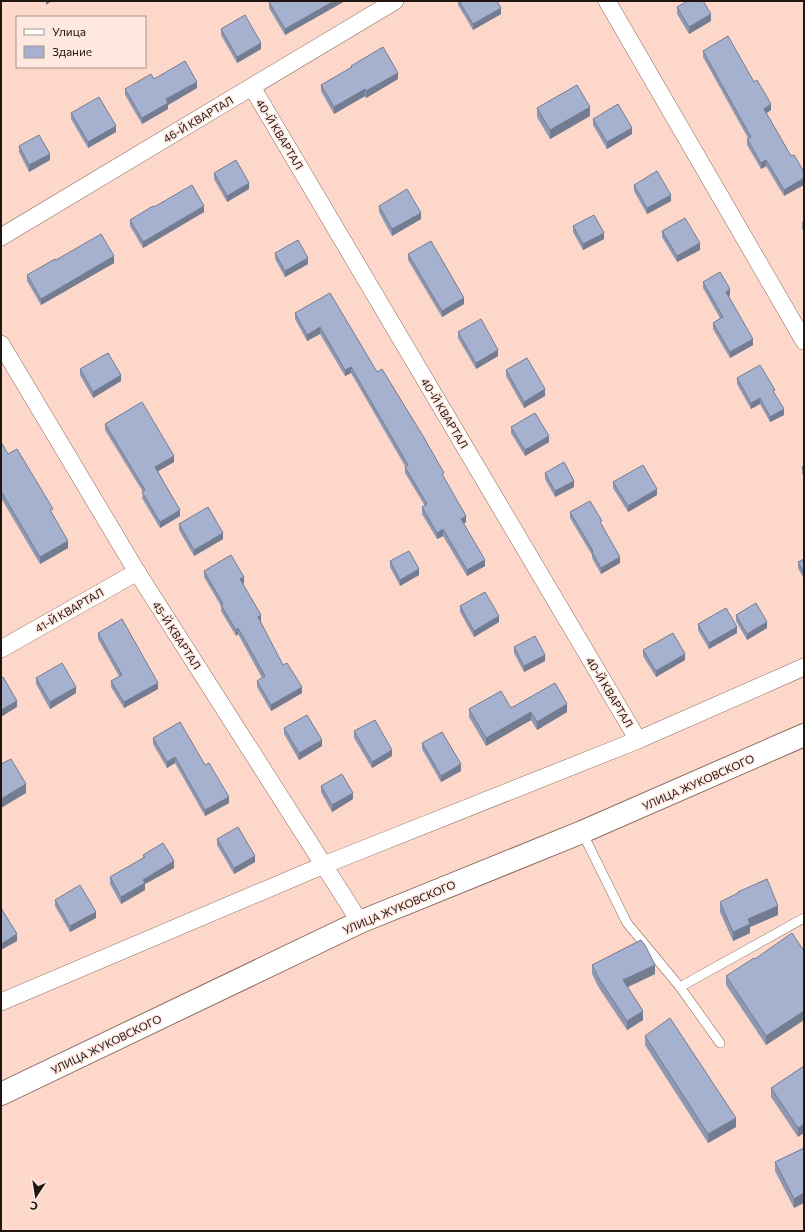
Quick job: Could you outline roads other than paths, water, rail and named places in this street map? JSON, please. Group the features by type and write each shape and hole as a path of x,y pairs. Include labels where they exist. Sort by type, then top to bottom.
{"street":[{"name":"46-Й КВАРТАЛ","path":"1,237 394,1"},
{"path":"607,1 804,341"},
{"name":"40-Й КВАРТАЛ","path":"252,87 638,740"},
{"name":"45-Й КВАРТАЛ","path":"1,344 137,572 360,922"},
{"name":"41-Й КВАРТАЛ","path":"1,649 137,572"},
{"path":"1,1002 324,865 638,740 804,667"},
{"name":"УЛИЦА ЖУКОВСКОГО","path":"1,1094 360,922 582,832 804,735"}],"lane":[{"path":"582,832 627,923 680,987 720,1043"},
{"path":"680,987 804,918"}]}
